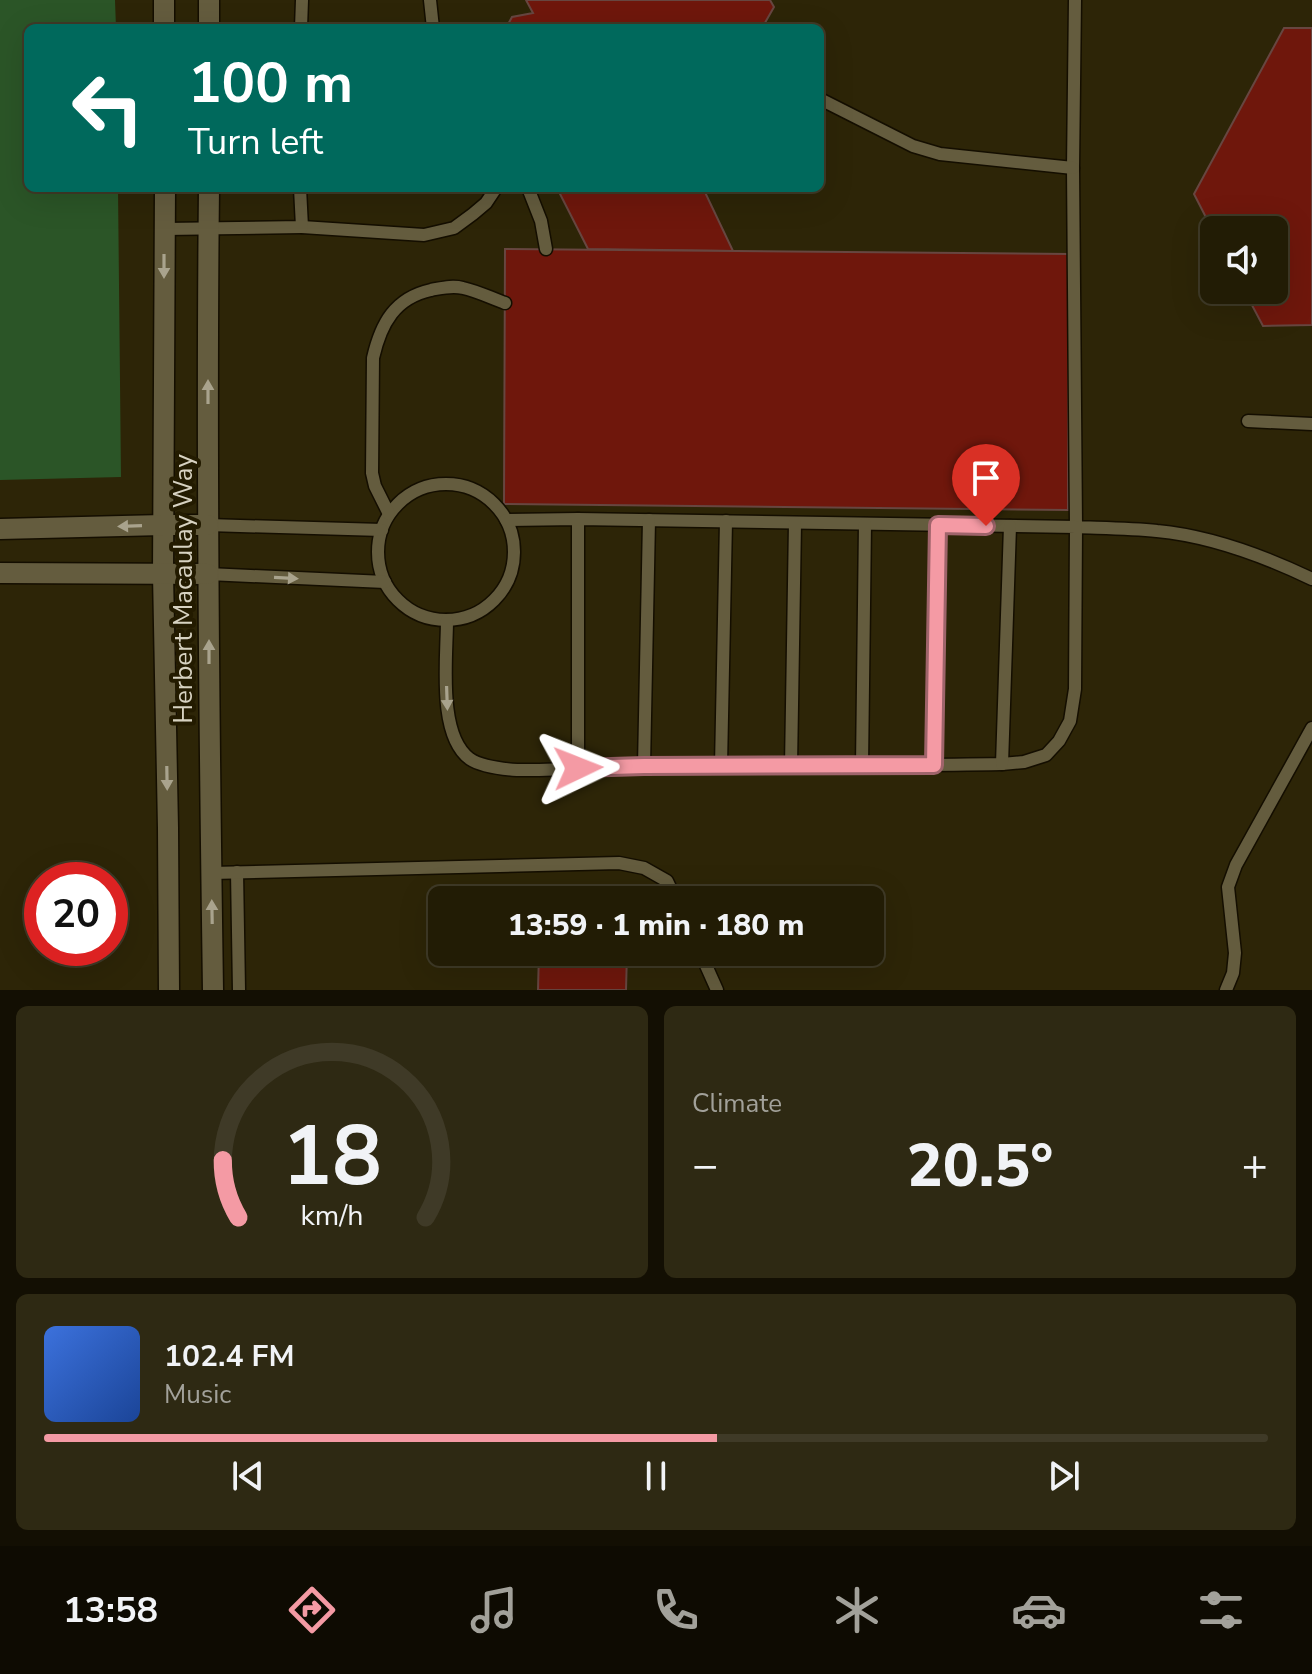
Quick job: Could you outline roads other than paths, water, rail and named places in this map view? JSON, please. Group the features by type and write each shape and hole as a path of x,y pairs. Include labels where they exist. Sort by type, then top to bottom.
{"main road":[{"path":"164,0 164,24"},
{"path":"209,0 209,24"},
{"name":"Herbert Macaulay Way","path":"165,192 163,574 169,990"},
{"name":"Herbert Macaulay Way","path":"209,192 208,574 213,990"},
{"path":"0,529 208,525"},
{"path":"0,573 208,574"}],"lane":[{"path":"301,24 302,0"},
{"path":"430,0 433,24"},
{"path":"447,620 446,707 452,732 459,748 472,761 491,766 515,770 644,766 1002,764 1024,762 1046,755 1059,741 1070,721 1075,689 1075,0"},
{"path":"824,101 913,146 940,154 1073,168"},
{"path":"300,192 302,227"},
{"path":"165,229 302,227 424,235 454,228 486,203 493,192"},
{"path":"530,192 541,221 546,249"},
{"path":"389,514 372,473 373,358 387,321 400,303 419,293 446,287 462,287 505,303"},
{"path":"1248,421 1312,424"},
{"path":"449,484 466,488 496,506 506,520 514,554 512,571 494,601 480,611 464,618 428,618 410,610 396,598 385,582 379,565 378,547 382,530 389,514 416,491 449,484"},
{"path":"578,519 578,768"},
{"path":"506,520 726,521 1158,531 1250,552 1312,579"},
{"path":"644,766 649,520"},
{"path":"721,766 726,521"},
{"path":"791,766 795,523"},
{"path":"862,766 865,524"},
{"path":"208,525 382,530"},
{"path":"934,765 938,525"},
{"path":"1002,764 1010,526"},
{"path":"208,574 385,582"},
{"path":"1226,990 1233,973 1235,953 1228,887 1236,865 1312,728"},
{"path":"211,873 619,863 644,868 667,881 669,886"},
{"path":"237,872 239,990"},
{"path":"706,966 717,990"}]}
